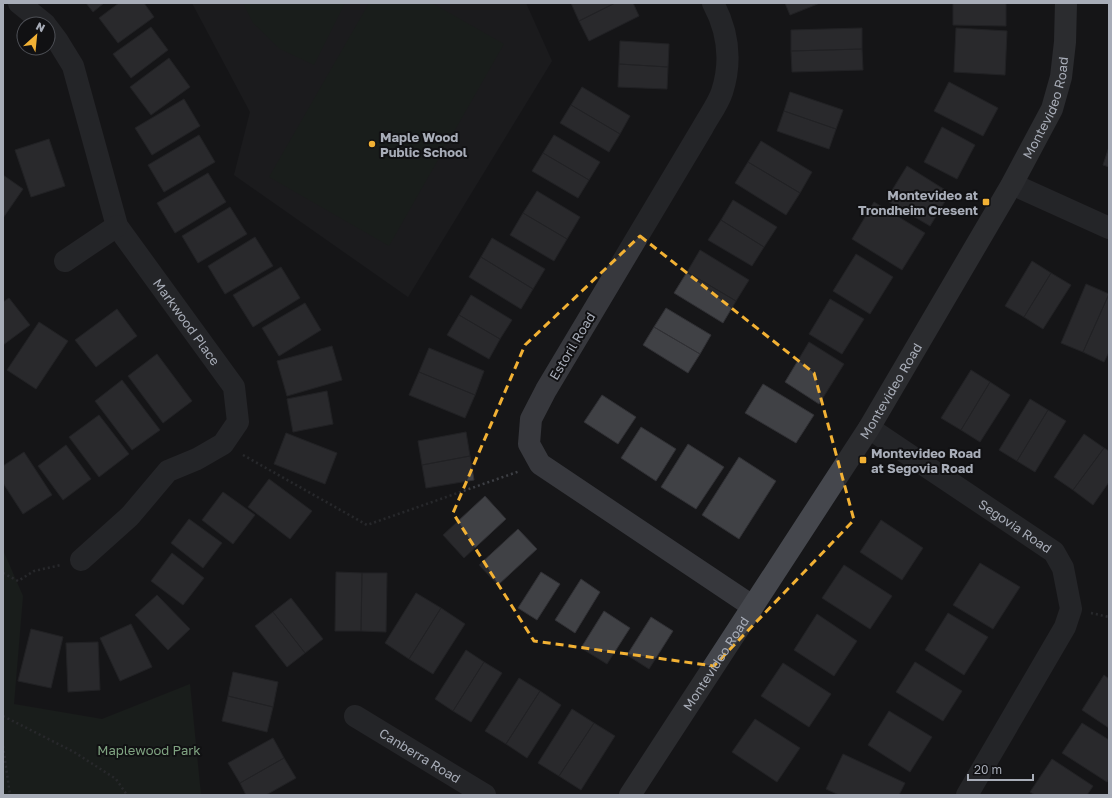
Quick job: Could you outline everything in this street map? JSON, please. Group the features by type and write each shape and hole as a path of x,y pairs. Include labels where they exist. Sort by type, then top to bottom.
{"street":[{"path":"19,3 35,16"},
{"name":"Estoril Road","path":"713,3 727,40 728,67 722,93 546,390 531,419 529,444 540,464 752,606"},
{"name":"Montevideo Road","path":"630,795 868,428 1012,184 1052,109 1061,77 1065,42 1066,3"},
{"name":"Markwood Place","path":"56,39 73,66 117,226 234,387 238,422 223,444 197,459 168,471 130,516 81,560"},
{"path":"1012,184 1109,228"},
{"path":"65,261 117,226"},
{"name":"Segovia Road","path":"868,428 1054,552 1063,568 1071,609 1065,627 967,795"},
{"name":"Canberra Road","path":"355,716 485,795"}],"path":[{"path":"223,444 367,525 540,464"},
{"path":"3,573 18,581 34,571 81,560"},
{"path":"3,716 74,752 116,779 127,795"},
{"path":"3,746 10,795"}],"highlighted area":[{"path":"640,236 814,373 854,520 714,666 534,641 453,513 525,345"}],"shaded area":[{"name":"Maple Wood Public School","path":"192,3 526,3 552,61 408,297 234,175 250,112"}],"green space":[{"path":"243,3 345,3 314,65 280,49 253,23"},
{"path":"369,3 432,3 504,44 389,246 269,177"},
{"name":"Maplewood Park","path":"3,550 23,596 14,704 102,719 190,684 201,795 3,795"}],"building":[{"path":"86,3 104,3 93,12"},
{"path":"119,3 144,3 154,17 118,43 99,18"},
{"path":"571,3 615,3 579,21"},
{"path":"615,3 633,3 639,16 589,41 579,21"},
{"path":"785,3 820,3 790,15"},
{"path":"953,3 1006,3 1006,26 953,25"},
{"path":"151,27 168,50 131,78 113,54"},
{"path":"862,28 862,49 791,51 791,30"},
{"path":"956,28 1007,31 1005,75 954,72"},
{"path":"620,41 669,44 668,67 619,64"},
{"path":"862,49 863,70 792,72 791,51"},
{"path":"169,58 190,87 151,115 130,87"},
{"path":"619,64 668,67 667,89 618,87"},
{"path":"949,82 998,108 983,136 934,111"},
{"path":"582,87 630,116 620,134 571,105"},
{"path":"790,92 843,110 836,129 784,111"},
{"path":"184,99 200,126 152,155 135,128"},
{"path":"571,105 620,134 609,152 560,123"},
{"path":"784,111 836,129 829,149 777,131"},
{"path":"942,127 975,145 957,179 924,162"},
{"path":"199,135 215,162 164,192 148,165"},
{"path":"554,135 600,162 589,180 543,153"},
{"path":"49,139 65,186 31,197 15,150"},
{"path":"761,141 812,172 800,193 748,162"},
{"path":"1109,147 1109,167 1103,165"},
{"path":"543,153 589,180 578,198 532,171"},
{"path":"748,162 800,193 786,215 735,183"},
{"path":"907,166 950,193 930,226 886,200"},
{"path":"208,173 226,202 175,233 157,203"},
{"path":"3,175 23,189 3,218"},
{"path":"537,191 580,217 567,239 523,213"},
{"path":"733,200 777,227 764,247 721,220"},
{"path":"874,202 925,233 902,270 852,239"},
{"path":"230,207 247,234 198,263 182,236"},
{"path":"523,213 567,239 554,261 510,235"},
{"path":"721,220 764,247 752,266 708,240"},
{"path":"255,237 273,266 225,294 208,266"},
{"path":"492,238 545,269 533,289 481,257"},
{"path":"700,250 749,280 736,301 687,272"},
{"path":"856,254 893,277 870,314 833,291"},
{"path":"481,257 533,289 521,309 469,277"},
{"path":"1032,261 1051,273 1024,317 1005,306"},
{"path":"281,267 300,298 253,327 233,295"},
{"path":"687,272 736,301 723,323 674,293"},
{"path":"1051,273 1071,285 1043,329 1024,317"},
{"path":"1086,284 1109,294 1083,352 1061,343"},
{"path":"1109,294 1109,352 1104,362 1083,352"},
{"path":"471,295 512,320 500,339 459,315"},
{"path":"9,298 30,325 3,345 3,302"},
{"path":"830,299 864,319 842,354 809,334"},
{"path":"305,303 321,330 279,356 262,328"},
{"path":"666,308 711,335 700,354 654,327"},
{"path":"117,309 137,336 96,367 75,340"},
{"path":"459,315 500,339 489,359 447,335"},
{"path":"39,322 68,341 36,389 7,370"},
{"path":"654,327 700,354 688,373 643,345"},
{"path":"809,342 844,364 819,404 785,382"},
{"path":"332,346 342,380 287,396 277,361"},
{"path":"429,348 484,371 475,395 419,372"},
{"path":"157,354 192,401 163,423 128,376"},
{"path":"971,370 990,382 961,430 941,418"},
{"path":"419,372 475,395 465,418 409,395"},
{"path":"122,380 160,430 132,450 95,401"},
{"path":"990,382 1010,395 980,442 961,430"},
{"path":"763,384 814,415 796,443 745,413"},
{"path":"327,391 333,424 293,432 287,399"},
{"path":"602,395 636,417 618,444 584,422"},
{"path":"1030,399 1048,410 1017,461 999,450"},
{"path":"1048,410 1066,421 1035,472 1017,461"},
{"path":"99,415 129,454 99,477 69,437"},
{"path":"641,427 676,449 656,481 621,458"},
{"path":"466,432 470,456 422,465 418,441"},
{"path":"286,433 337,453 325,484 274,464"},
{"path":"1084,434 1104,448 1073,490 1054,477"},
{"path":"688,444 724,467 696,509 661,487"},
{"path":"66,445 91,479 63,500 38,466"},
{"path":"1104,448 1109,451 1109,482 1093,505 1073,490"},
{"path":"24,452 52,495 23,514 3,483 3,466"},
{"path":"470,456 474,480 426,488 422,465"},
{"path":"739,457 776,481 739,539 702,515"},
{"path":"269,479 312,511 290,539 248,507"},
{"path":"223,492 255,515 233,544 202,520"},
{"path":"485,496 506,519 464,558 443,535"},
{"path":"189,519 222,543 203,568 171,543"},
{"path":"881,520 923,548 902,580 860,552"},
{"path":"518,529 537,549 498,585 479,565"},
{"path":"172,553 204,578 183,605 151,581"},
{"path":"980,563 1020,587 993,629 953,605"},
{"path":"844,565 892,596 870,629 822,598"},
{"path":"336,572 362,573 361,631 335,631"},
{"path":"541,572 560,584 537,620 518,608"},
{"path":"362,573 387,573 386,632 361,631"},
{"path":"581,579 600,592 575,633 555,620"},
{"path":"416,593 441,608 409,659 385,643"},
{"path":"157,595 190,629 168,650 135,615"},
{"path":"291,598 323,639 305,653 273,612"},
{"path":"441,608 465,624 433,674 409,659"},
{"path":"604,611 630,628 607,664 581,648"},
{"path":"273,612 305,653 287,667 255,626"},
{"path":"948,613 988,637 964,675 925,650"},
{"path":"817,614 857,641 834,676 794,650"},
{"path":"651,617 673,631 649,669 627,655"},
{"path":"131,624 152,667 120,681 100,638"},
{"path":"31,629 63,637 51,688 18,681"},
{"path":"98,642 100,690 68,692 66,643"},
{"path":"466,650 484,662 453,711 435,699"},
{"path":"484,662 502,673 471,722 453,711"},
{"path":"915,662 962,691 943,721 896,692"},
{"path":"783,663 831,694 809,727 761,696"},
{"path":"233,672 278,682 273,707 228,696"},
{"path":"1104,675 1109,679 1109,728 1082,710"},
{"path":"519,678 540,691 506,744 485,731"},
{"path":"540,691 561,705 527,758 506,744"},
{"path":"228,696 273,707 267,732 222,721"},
{"path":"572,709 594,723 559,776 538,763"},
{"path":"889,711 932,737 910,772 868,745"},
{"path":"755,719 800,748 777,782 732,752"},
{"path":"594,723 615,736 581,790 559,776"},
{"path":"1082,723 1109,740 1109,778 1107,782 1062,753"},
{"path":"273,738 284,758 240,783 228,763"},
{"path":"843,754 905,783 899,795 839,795 826,789"},
{"path":"284,758 296,778 266,795 246,795 240,783"},
{"path":"1052,759 1093,786 1087,795 1035,795 1030,792"}],"place":[{"name":"Maple Wood Public School","path":"372,144"},
{"name":"Montevideo at Trondheim Cresent","path":"986,202"},
{"name":"Montevideo Road at Segovia Road","path":"863,460"}]}
